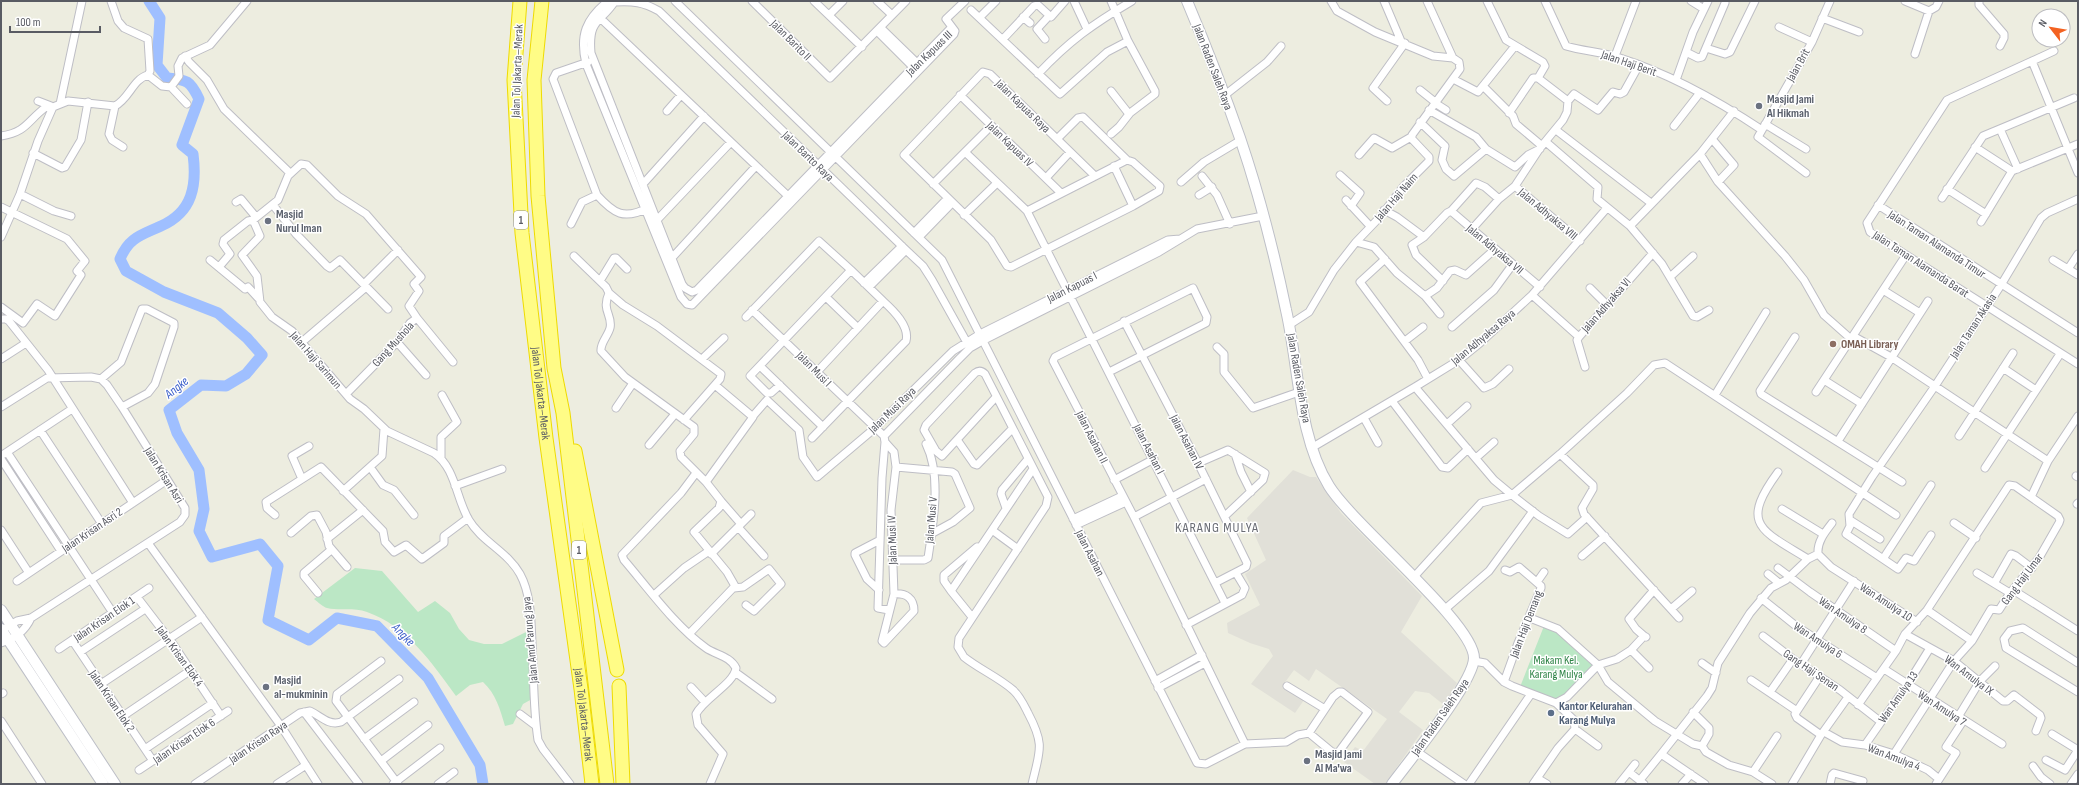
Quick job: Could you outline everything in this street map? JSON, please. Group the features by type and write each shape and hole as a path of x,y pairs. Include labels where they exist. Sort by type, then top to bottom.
{"highway":[{"name":"Jalan Tol Jakarta–Merak","path":"520,1 514,80 522,233 546,438 581,689 592,784"},
{"name":"Jalan Tol Jakarta–Merak","path":"542,1 534,80 538,196 554,368 563,414 607,784"},
{"path":"563,414 573,442 582,482 617,670"},
{"path":"619,686 623,784"}],"main road":[{"name":"Jalan Raden Saleh Raya","path":"1187,1 1225,95 1241,140 1263,216 1289,325 1299,392 1313,448 1329,486 1344,505 1444,610 1469,642 1474,661 1464,686 1392,784"},
{"path":"1,610 4,629 9,640 103,784"},
{"path":"9,640 115,784"}],"street":[{"path":"1,237 20,194 33,153 55,106 82,1"},
{"path":"111,1 118,21 124,28 148,39 150,71 148,75 141,78 125,98 115,106 109,134 112,140 124,147"},
{"path":"181,61 206,48 247,1"},
{"path":"613,1 597,15 585,30 582,45 586,64 643,184 658,220 670,260"},
{"name":"Jalan Barito Raya","path":"613,1 639,2 646,4 659,12 923,266 968,345"},
{"name":"Jalan Barito Raya","path":"675,1 832,155 942,260 982,337"},
{"name":"Jalan Barito II","path":"752,1 830,78 862,47"},
{"path":"814,1 862,47 906,1"},
{"path":"829,15 843,1"},
{"path":"877,1 892,16"},
{"path":"952,27 946,19 965,1"},
{"path":"980,17 996,1"},
{"path":"1045,39 1038,29 1049,16 1053,16 1065,1"},
{"path":"1074,1 1086,29"},
{"path":"1111,1 1128,41 1155,92 1155,94 1129,114 1111,134"},
{"path":"1038,74 1065,46 1086,29 1132,1"},
{"path":"1330,1 1337,11 1370,29 1433,56 1453,58 1459,62 1460,69 1420,122 1411,137 1392,148 1374,138 1358,155"},
{"path":"1384,1 1403,42"},
{"path":"1427,1 1453,58"},
{"path":"1487,1 1504,38 1544,63 1538,78"},
{"name":"Jalan Haji Berit","path":"1545,1 1566,46 1615,56 1676,80 1699,94 1806,149"},
{"path":"1615,56 1636,1"},
{"path":"1691,1 1704,9"},
{"path":"1676,80 1686,52 1708,1"},
{"path":"1706,48 1727,54 1730,52 1755,1"},
{"name":"Jalan Brit","path":"1763,127 1812,42 1830,1"},
{"path":"1905,1 1929,11"},
{"path":"1915,54 1929,11 1936,7 1939,1"},
{"path":"1979,1 1979,5 2004,34 2004,38 2000,46"},
{"path":"1686,52 1700,58 1706,48 1725,3"},
{"path":"1003,39 1036,4 1049,16"},
{"path":"971,10 1058,93 1063,93 1107,52 1128,41"},
{"path":"597,15 591,33 590,44 593,59 645,210 685,288 692,292 700,292"},
{"path":"597,15 788,196"},
{"path":"1023,17 1030,23"},
{"path":"1822,18 1859,32"},
{"name":"Jalan Kapuas III","path":"670,260 681,297 687,304 692,305 700,292 820,168 915,65 952,27 955,30 954,34 832,155"},
{"path":"1779,27 1812,42"},
{"path":"879,30 915,65"},
{"path":"1387,101 1373,88 1403,42"},
{"path":"1225,95 1267,62 1281,46"},
{"path":"1453,79 1478,92 1515,46"},
{"name":"Jalan Taman Alamanda Barat","path":"2054,51 1947,100 1866,223 1870,232 2060,354 2078,364"},
{"path":"593,59 586,64 556,73 553,79 596,195 620,215 628,215 645,210 652,206"},
{"path":"172,85 178,75 181,61"},
{"path":"181,61 192,65 204,76 224,109 290,173"},
{"path":"2032,61 2078,173"},
{"path":"1472,230 1499,199 1515,186 1556,130 1567,112 1568,101 1574,94 1598,110 1613,92 1620,94 1624,92 1639,65"},
{"name":"Jalan Kapuas Raya","path":"986,72 1057,139 1078,118 1083,117 1127,160 1134,162 1160,186 1157,193 1133,206 1009,267 1005,264 991,240 904,155 980,74 986,72"},
{"path":"148,75 162,86 172,85"},
{"path":"1509,113 1534,78 1538,78"},
{"path":"1538,78 1568,101"},
{"path":"172,85 187,104"},
{"path":"1483,86 1509,113 1516,124 1598,187 1599,190 1596,196 1607,208 1630,226 1653,253 1670,277 1694,317 1709,310"},
{"path":"1420,90 1446,110"},
{"path":"1111,91 1129,114"},
{"path":"667,111 681,94"},
{"path":"1674,126 1699,94"},
{"name":"Jalan Kapuas IV","path":"960,95 1061,193"},
{"path":"1942,198 1981,138 2074,98"},
{"path":"38,101 55,106"},
{"path":"1,136 21,131 37,114 46,108 68,101 115,106"},
{"path":"33,153 62,168 66,167 81,140 88,102"},
{"path":"1429,110 1476,137 1486,149 1515,167 1528,155 1543,146"},
{"path":"1630,226 1700,154 1734,111"},
{"path":"643,184 704,116"},
{"path":"1420,122 1445,146 1442,160 1446,169 1454,176 1486,149"},
{"path":"933,184 991,126"},
{"path":"1763,127 1758,137 1806,173"},
{"path":"2000,129 2015,170"},
{"path":"1556,130 1651,203"},
{"name":"Jalan Haji Naim","path":"1289,325 1309,312 1334,270 1356,242 1384,210 1402,186 1430,160 1411,137"},
{"path":"1057,139 1095,176"},
{"path":"1181,182 1204,162 1241,140"},
{"path":"1712,140 1734,166 1718,182"},
{"path":"658,220 731,142"},
{"path":"1981,222 2015,170 2078,144"},
{"path":"1975,147 2015,170"},
{"path":"965,152 1028,211 1071,297"},
{"path":"1046,178 1070,152"},
{"path":"1700,154 1718,182 1785,256 1804,280 1824,315 1852,337 1891,357 1975,412 2007,434 2046,467"},
{"path":"1028,211 1127,160"},
{"path":"219,267 230,254 223,244 224,240 273,205 281,195 285,180 290,173 300,164 304,164 312,168 338,196 366,214 421,277 414,284 420,291 409,306 417,318"},
{"path":"670,260 756,166"},
{"path":"1114,166 1133,206"},
{"name":"Jalan Kapuas III","path":"755,234 788,196 820,168"},
{"path":"1340,175 1360,193 1351,206"},
{"path":"1202,176 1212,187 1230,224"},
{"path":"964,215 997,182"},
{"path":"1443,281 1416,255 1412,246 1424,237 1447,213 1451,211 1476,183 1485,187 1499,199"},
{"name":"Jalan Adhyaksa VIII","path":"1515,186 1580,241"},
{"path":"1199,195 1212,187"},
{"path":"1947,189 1986,214"},
{"path":"20,194 54,211 70,216"},
{"path":"571,224 582,202 596,195"},
{"path":"236,202 241,199 254,218 260,236 242,255 257,276 258,298"},
{"name":"Jalan Taman Akasia","path":"1883,559 1847,536 1846,534 1850,526 1849,514 1878,467 1935,386 2001,285 2044,215 2078,199"},
{"path":"1346,200 1370,226"},
{"path":"916,235 950,201"},
{"path":"273,205 296,234 327,266 330,268 339,260 388,309"},
{"name":"Jalan Taman Alamanda Timur","path":"1878,205 2078,333"},
{"path":"1,208 67,239 85,259 77,271 81,275 55,316 37,304 22,323 1,307"},
{"name":"Jalan Adhyaksa Raya","path":"1313,448 1459,360 1540,287 1607,208"},
{"path":"1384,210 1397,217 1424,237"},
{"name":"Jalan Adhyaksa VII","path":"1451,211 1540,287"},
{"name":"Jalan Kapuas I","path":"982,337 1071,297 1159,252 1180,238 1202,228 1230,224 1263,216"},
{"name":"Jalan Kapuas I","path":"968,345 1067,289 1168,240 1180,238"},
{"path":"746,317 819,241 823,242 899,318 907,333 906,341 812,438"},
{"path":"1356,242 1374,247 1397,273 1426,296 1440,314"},
{"path":"867,285 904,248"},
{"path":"1426,296 1453,270 1462,274 1468,274 1495,249"},
{"path":"302,342 365,286 398,250"},
{"name":"Jalan Adhyaksa VI","path":"1532,295 1579,337 1606,304 1653,253"},
{"path":"2068,269 2078,254"},
{"path":"1816,392 1906,255"},
{"path":"574,256 606,287 609,293 702,359 720,374 720,379 684,420"},
{"path":"1670,277 1693,256"},
{"path":"600,282 614,258 616,258 627,268"},
{"path":"1385,259 1360,282 1405,341 1418,360 1428,379"},
{"name":"Jalan Haji Sarimun","path":"210,260 245,289 248,288 258,298 272,317 292,331 346,394 384,429"},
{"path":"2053,260 2078,275"},
{"path":"1452,327 1494,290 1513,264"},
{"path":"780,385 771,393 764,392 750,377 851,270"},
{"path":"1092,337 1189,288 1194,290 1207,317 1206,322 1109,372"},
{"path":"1590,288 1606,304"},
{"path":"1883,290 1920,313"},
{"path":"609,293 605,305 610,328 600,350 620,372 633,383 694,427 695,431 682,448 681,457 706,482 764,556"},
{"path":"826,297 858,328"},
{"name":"Jalan Asahan I","path":"1071,297 1154,459 1225,603"},
{"path":"817,372 883,301"},
{"path":"1838,441 1928,301"},
{"path":"1,407 42,381 52,378 91,377 101,379 121,362 142,309 147,309 174,323 174,327 155,384 148,393 122,407"},
{"name":"Jalan Musi I","path":"752,310 875,428"},
{"path":"1715,395 1766,312"},
{"name":"Gang Mushola","path":"346,394 397,342 410,323 417,318 453,362"},
{"path":"1,319 6,319 9,321 52,378 134,503"},
{"name":"Jalan Asahan IV","path":"1124,321 1225,516 1247,565 1236,573"},
{"path":"1405,341 1423,327"},
{"path":"1795,336 1760,391 1761,394 1902,482"},
{"name":"Jalan Asahan","path":"982,337 1195,760 1199,764 1206,764 1246,744"},
{"name":"Jalan Asahan II","path":"1092,337 1055,357 1054,362 1134,517 1246,744"},
{"path":"1579,337 1577,340 1585,367"},
{"path":"702,359 724,338"},
{"path":"397,342 426,375"},
{"path":"1,359 26,343"},
{"name":"Jalan Musi Raya","path":"753,416 767,400 799,430 803,457 816,477 875,428 946,357 968,345"},
{"name":"Jalan Musi Raya","path":"885,439 968,345"},
{"path":"1216,347 1224,354 1224,372 1253,408 1299,392"},
{"path":"1959,436 2013,353"},
{"path":"1985,468 2060,354"},
{"path":"1459,360 1484,388 1493,384 1509,369"},
{"path":"1413,578 1481,503 1512,495 1627,393 1654,365 1664,363 1715,395 1861,494 1896,515"},
{"path":"760,366 823,426"},
{"path":"2003,368 2036,390"},
{"path":"996,397 948,452 941,455 936,451 925,432 925,427 977,371 981,371 985,374 1048,497 1048,503 959,638 959,651 971,663 1012,690 1024,704 1040,740 1039,753 1032,784"},
{"name":"Jalan Krisan Asri","path":"101,379 122,407 185,508 185,515 180,522 148,544"},
{"path":"1824,380 1862,404"},
{"path":"616,408 633,383"},
{"path":"706,482 753,416 715,385"},
{"path":"1415,387 1500,486 1568,534 1587,517"},
{"path":"441,459 441,437 457,422 442,395"},
{"path":"1392,401 1442,466 1448,468 1468,449"},
{"path":"1447,424 1467,406"},
{"path":"3,456 72,408"},
{"path":"649,445 675,414"},
{"path":"1858,705 1896,651 1905,634 1927,610 1976,538 2009,485 2013,485 2031,497 2046,467 2076,426 2078,416"},
{"path":"1364,418 1378,443"},
{"name":"Jalan Musi IV","path":"875,428 894,452 896,468 891,510 894,594 884,609"},
{"path":"343,491 383,453 384,429"},
{"name":"Jalan Amd Parung Jaya","path":"384,429 434,453 441,459 450,474 468,518 482,538 511,561 525,585 531,623 536,726 540,744 570,784"},
{"path":"958,441 974,464 977,465 1012,429"},
{"path":"40,430 102,524"},
{"name":"Jalan Musi IV","path":"885,439 880,540 880,590 884,609 882,641 885,642 914,611 914,605 910,598 902,593 894,594"},
{"path":"1476,458 1494,442"},
{"path":"926,444 935,471"},
{"path":"302,479 292,456 308,446"},
{"path":"1198,463 1225,450 1235,454 1265,473 1263,480 1225,516"},
{"path":"1235,454 1241,472 1251,492"},
{"path":"1560,454 1593,485 1593,489 1582,508 1587,517 1679,618"},
{"path":"3,456 69,546 113,613"},
{"path":"3,456 61,551"},
{"path":"1006,508 1001,494 1002,490 1028,459"},
{"path":"1114,480 1154,459"},
{"path":"275,515 267,508 266,502 322,467 343,491 383,531 385,542 393,551 397,551 406,545 420,559 444,543 444,536 468,518"},
{"path":"370,467 383,485 394,490 414,515"},
{"path":"896,468 953,472 970,506 968,511 932,534"},
{"path":"951,591 1033,468"},
{"path":"455,486 502,469"},
{"name":"Jalan Musi V","path":"893,560 926,560 932,534 935,471"},
{"path":"1778,472 1761,498 1758,508 1759,522 1761,527 1777,540 1808,559"},
{"path":"696,473 676,498 622,555 624,560 689,634 711,652 733,662 736,668 735,672 705,702 696,714 696,720 724,754 710,784"},
{"path":"1134,517 1206,479"},
{"name":"Jalan Krisan Asri 2","path":"17,581 167,480"},
{"path":"1931,485 1883,559 1898,569 1906,558 1914,561 1931,535"},
{"name":"Gang Haji Umar","path":"1972,641 1991,609 1999,610 2011,592 2032,568 2060,520 2058,516 2031,497"},
{"path":"1075,522 1124,499"},
{"path":"721,501 719,508 694,532 734,581 734,588"},
{"path":"1782,509 1823,534"},
{"path":"327,539 363,510"},
{"path":"1444,610 1489,571 1533,510"},
{"path":"291,534 304,521 315,514 326,532 331,550 347,567"},
{"path":"654,595 684,568 710,552 751,514"},
{"path":"1850,520 1880,538"},
{"path":"1629,772 1642,782 1677,733 1707,696 1716,673 1718,663 1733,638 1761,598 1779,583 1790,577 1808,559 1818,554 1817,548 1823,534 1832,522"},
{"path":"1954,523 1976,538"},
{"path":"1,530 29,573"},
{"path":"992,530 1018,549"},
{"path":"1582,556 1605,536"},
{"path":"880,540 855,553 867,579 880,590"},
{"path":"972,617 944,581 944,575 984,541"},
{"path":"4,629 24,619 31,618 148,544 281,726 318,784"},
{"path":"318,593 304,576 304,573 331,550"},
{"name":"Wan Amulya 10","path":"1818,554 1831,567 1917,622"},
{"path":"1995,582 2011,554 2032,568"},
{"name":"Jalan Haji Demang","path":"1504,682 1518,643 1530,618 1541,588 1537,582 1518,567 1510,572 1505,570"},
{"name":"Wan Amulya 8","path":"1778,568 1835,610 1896,651"},
{"path":"689,634 734,588 744,587 770,569 780,580 781,584 779,588 754,611 746,605"},
{"path":"1537,582 1544,572"},
{"path":"1978,572 1992,582 1995,582 2078,631"},
{"path":"1186,625 1244,593 1244,588 1236,573 1215,583"},
{"path":"1768,574 1779,583"},
{"path":"1801,664 1854,581"},
{"name":"Jalan Krisan Elok 1","path":"59,649 149,588"},
{"path":"1556,703 1567,697 1598,665 1617,659 1630,650 1645,636 1636,629 1630,619 1654,590"},
{"path":"1671,609 1692,591"},
{"name":"Jalan Krisan Elok 4","path":"137,597 144,609 169,639 191,670 221,716"},
{"name":"Wan Amulya 6","path":"1761,598 1796,626 1877,678"},
{"path":"80,652 144,609"},
{"path":"1894,754 1931,700 1954,661 1972,641 1927,610"},
{"path":"102,684 202,617"},
{"path":"9,640 28,625 31,618"},
{"path":"1530,618 1558,629 1598,665 1608,682 1655,721 1693,744 1702,746 1706,752 1729,765 1753,772 1772,784"},
{"path":"2078,664 2023,628 2010,631 2004,639 2006,648 2078,692"},
{"name":"Wan Amulya IX","path":"1905,634 1954,661 1980,681 2003,702 2007,701 2014,695 2040,715 2036,731"},
{"name":"Gang Haji Senan","path":"1763,636 1793,659 1820,676 1881,722"},
{"name":"Jalan Krisan Elok 2","path":"72,640 153,761"},
{"name":"Wan Amulya 13","path":"1865,745 1907,685 1930,648"},
{"path":"1630,650 1649,668"},
{"path":"1156,684 1202,656"},
{"path":"1770,692 1793,659"},
{"path":"381,661 335,698 336,701 396,783 440,748"},
{"path":"1474,661 1485,663 1504,682 1556,703 1574,720 1575,729 1598,746"},
{"path":"1156,684 1205,663"},
{"path":"1702,663 1716,673"},
{"path":"1937,782 1956,753 1946,747 1960,719 1980,681 1995,666"},
{"name":"Wan Amulya 7","path":"1884,669 1960,719 2002,744"},
{"path":"123,716 191,670"},
{"path":"735,672 772,699"},
{"path":"1796,711 1820,676"},
{"path":"359,784 304,712 310,711 322,719 337,724 399,679"},
{"name":"Wan Amulya 4","path":"1751,680 1796,711 1795,714 1797,718 1822,734 1842,742 1865,745 1894,754 1928,770 1937,782"},
{"path":"1287,686 1325,709"},
{"path":"690,687 705,702"},
{"path":"1246,744 1286,742 1298,735 1309,733 1336,694 1342,692 1362,706 1368,714 1338,753 1332,752 1309,733"},
{"path":"1469,784 1531,694"},
{"path":"1792,784 1822,734 1848,697"},
{"path":"364,739 414,702"},
{"path":"144,749 213,703"},
{"name":"Jalan Krisan Elok 6","path":"139,770 228,711"},
{"name":"Jalan Krisan Raya","path":"196,784 304,712"},
{"path":"1693,712 1709,728 1709,734 1702,746"},
{"path":"520,714 536,726"},
{"path":"1,721 42,784"},
{"path":"381,761 428,725"},
{"path":"1547,784 1535,781 1558,748 1575,729"},
{"path":"2046,760 2065,770 2078,750 2052,734"},
{"path":"1753,772 1777,736"},
{"path":"1416,751 1464,784"},
{"path":"1662,753 1664,756 1706,784"},
{"path":"1618,784 1635,764"},
{"path":"277,784 306,765"},
{"path":"2033,766 2041,777 2050,784"},
{"path":"438,784 454,772"},
{"path":"1830,784 1834,773 1863,781"},
{"path":"1682,784 1691,774"},
{"path":"2071,784 2078,774"}],"shaded area":[{"path":"1293,470 1310,477 1316,477 1341,513 1422,596 1401,632 1457,683 1444,705 1429,693 1415,691 1399,712 1423,730 1385,784 1375,784 1344,762 1355,747 1363,751 1387,719 1316,669 1309,681 1294,670 1283,685 1304,700 1295,713 1251,684 1273,656 1269,649 1250,643 1228,633 1227,623 1260,605 1245,574 1266,560 1247,518"}],"green space":[{"path":"355,568 382,571 418,612 435,601 450,613 459,629 469,640 484,644 502,644 528,631 532,699 523,704 513,724 505,726 494,697 483,682 470,685 456,696 418,647 394,626 367,612 327,608 322,606 314,599"},
{"name":"Makam Kel. Karang Mulya","path":"1544,626 1557,631 1596,665 1566,696 1556,702 1520,687"}],"waterway":[{"name":"Angke","path":"149,1 160,18 157,65 167,78 179,79 187,82 193,88 199,99 182,145 193,154 193,187 186,205 180,213 172,220 132,241 120,259 126,271 164,292 218,313 247,338 262,355 246,374 226,386 201,385 169,410 177,433 199,470 204,509 199,531 212,557 260,544 278,566 268,620 309,640 337,618 377,626 428,678 480,765 483,784"}],"place":[{"name":"Masjid Jami Al Hikmah","path":"1759,106"},
{"name":"Masjid Nurul Iman","path":"268,221"},
{"name":"OMAH Library","path":"1833,344"},
{"name":"Masjid al-mukminin","path":"266,687"},
{"name":"Kantor Kelurahan Karang Mulya","path":"1551,713"},
{"name":"Masjid Jami Al Ma'wa","path":"1307,761"}],"district":[{"name":"KARANG MULYA","path":"1217,527"}]}
